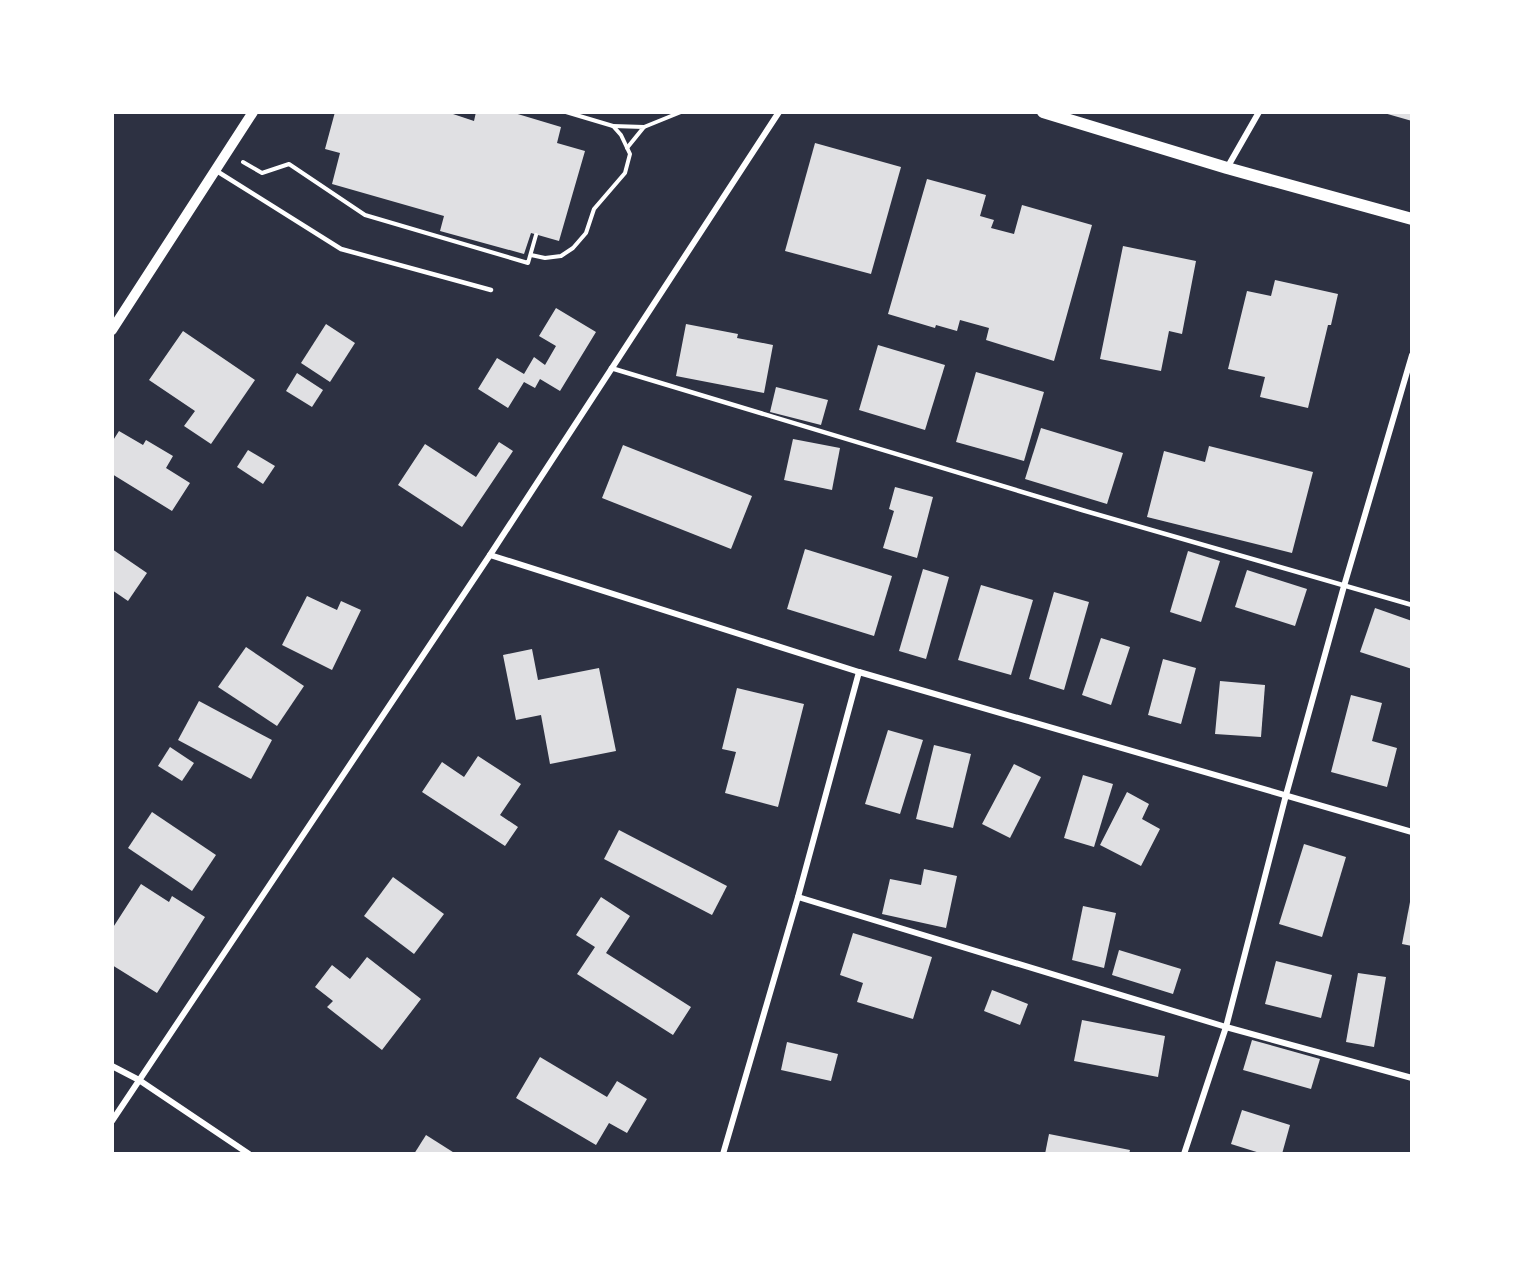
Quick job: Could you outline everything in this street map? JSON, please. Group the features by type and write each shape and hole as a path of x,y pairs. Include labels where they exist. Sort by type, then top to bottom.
{"main road":[{"path":"1043,112 1227,168 1412,219"}],"street":[{"path":"112,330 253,112"},
{"path":"112,1121 490,555 779,112"},
{"path":"1227,168 1259,112"},
{"path":"1184,1154 1226,1027 1286,795 1412,355"},
{"path":"490,555 859,672 1412,832"},
{"path":"723,1154 798,897 859,672"},
{"path":"798,897 1226,1027 1412,1078"},
{"path":"112,1066 139,1080 249,1154"}],"lane":[{"path":"215,170 341,249 491,290"},
{"path":"611,368 1082,510 1412,605"}],"path":[{"path":"566,112 613,126 644,127 681,112"},
{"path":"531,255 545,258 561,256 573,248 586,233 594,209 625,173 630,154 621,135 613,126"},
{"path":"627,148 644,127"},
{"path":"226,153 262,174 289,164 365,215 528,263 536,235"}],"building":[{"path":"335,112 447,112 474,121 476,112 511,112 561,127 557,143 585,151 559,241 531,233 524,254 440,231 444,216 332,184 340,153 325,149"},
{"path":"1412,112 1412,121 1384,113"},
{"path":"815,143 901,167 871,274 785,251"},
{"path":"927,179 986,195 980,216 994,220 991,228 1014,234 1022,205 1092,225 1054,361 986,340 989,328 960,320 957,331 936,325 935,328 888,314"},
{"path":"1123,246 1196,261 1182,334 1169,331 1161,371 1100,359"},
{"path":"1275,280 1338,294 1308,408 1260,397 1265,377 1228,369 1247,291 1271,296"},
{"path":"556,308 596,332 560,391 540,379 535,388 524,382 508,408 478,389 497,358 524,374 534,357 545,365 556,346 539,336"},
{"path":"326,324 355,343 330,382 301,363"},
{"path":"686,324 738,334 737,338 773,345 764,393 676,376"},
{"path":"183,331 255,380 211,444 184,426 195,411 149,380"},
{"path":"878,345 945,365 925,430 859,410"},
{"path":"976,372 1044,392 1024,461 956,442"},
{"path":"297,373 323,390 312,407 286,391"},
{"path":"776,387 828,400 821,425 770,412"},
{"path":"1041,428 1123,453 1107,504 1025,479"},
{"path":"119,431 143,445 146,440 173,456 166,468 190,483 172,511 112,474 112,442"},
{"path":"793,439 840,448 832,490 784,480"},
{"path":"499,442 513,451 462,527 398,485 425,444 476,477"},
{"path":"623,445 752,496 731,549 602,498"},
{"path":"1209,446 1313,472 1292,553 1147,517 1164,451 1205,462"},
{"path":"248,450 275,466 263,484 237,467"},
{"path":"895,487 933,497 917,558 883,548 894,511 889,509"},
{"path":"112,549 147,573 128,601 112,590"},
{"path":"805,549 892,576 874,636 787,609"},
{"path":"1188,551 1220,561 1201,622 1170,612"},
{"path":"923,569 949,577 926,659 899,651"},
{"path":"1247,570 1307,589 1295,626 1235,607"},
{"path":"981,585 1033,600 1011,675 958,660"},
{"path":"1054,592 1089,602 1064,690 1029,679"},
{"path":"307,596 337,610 341,601 361,610 332,670 282,645"},
{"path":"1375,608 1412,621 1412,669 1360,652"},
{"path":"1101,638 1130,647 1111,705 1082,695"},
{"path":"246,647 304,686 277,726 218,687"},
{"path":"532,649 538,680 599,668 616,751 550,764 541,715 516,720 503,655"},
{"path":"1163,659 1196,668 1181,724 1148,715"},
{"path":"1220,681 1265,685 1261,737 1215,734"},
{"path":"737,688 804,704 778,807 725,793 736,752 722,749"},
{"path":"1351,695 1382,703 1372,741 1397,748 1387,787 1331,772"},
{"path":"199,701 272,740 251,779 178,740"},
{"path":"888,730 923,740 900,814 865,804"},
{"path":"934,745 971,754 953,828 916,819"},
{"path":"170,747 194,763 182,781 158,766"},
{"path":"478,756 521,784 500,815 518,827 505,846 422,792 442,762 464,777"},
{"path":"1014,764 1041,777 1010,838 982,824"},
{"path":"1083,775 1113,784 1094,847 1064,838"},
{"path":"1127,792 1149,804 1142,819 1160,829 1141,866 1100,845"},
{"path":"152,812 216,855 192,891 128,848"},
{"path":"619,830 727,886 712,915 604,859"},
{"path":"1304,844 1346,857 1322,937 1279,924"},
{"path":"924,869 957,876 946,928 882,914 890,879 921,885"},
{"path":"393,877 444,914 414,954 364,916"},
{"path":"141,884 169,902 172,896 205,917 157,993 112,965 112,929"},
{"path":"601,897 630,916 606,953 691,1007 673,1035 577,974 595,947 576,935"},
{"path":"1410,902 1412,902 1412,946 1402,944"},
{"path":"1083,906 1116,913 1104,968 1072,960"},
{"path":"853,933 932,957 913,1019 857,1002 863,983 840,975"},
{"path":"1119,950 1181,969 1173,994 1112,975"},
{"path":"367,957 421,999 382,1050 327,1007 333,1001 315,987 332,965 350,979"},
{"path":"1276,961 1332,975 1321,1018 1265,1004"},
{"path":"1358,973 1386,977 1374,1047 1346,1042"},
{"path":"992,990 1028,1004 1020,1025 984,1011"},
{"path":"1082,1020 1165,1036 1158,1077 1074,1061"},
{"path":"1252,1040 1320,1059 1311,1089 1243,1070"},
{"path":"787,1042 838,1054 831,1081 781,1070"},
{"path":"540,1057 607,1097 617,1081 647,1099 627,1133 609,1123 596,1145 516,1098"},
{"path":"1242,1110 1290,1125 1282,1154 1263,1154 1231,1144"},
{"path":"1049,1134 1130,1150 1129,1154 1045,1154"},
{"path":"426,1135 456,1154 414,1154"}]}
